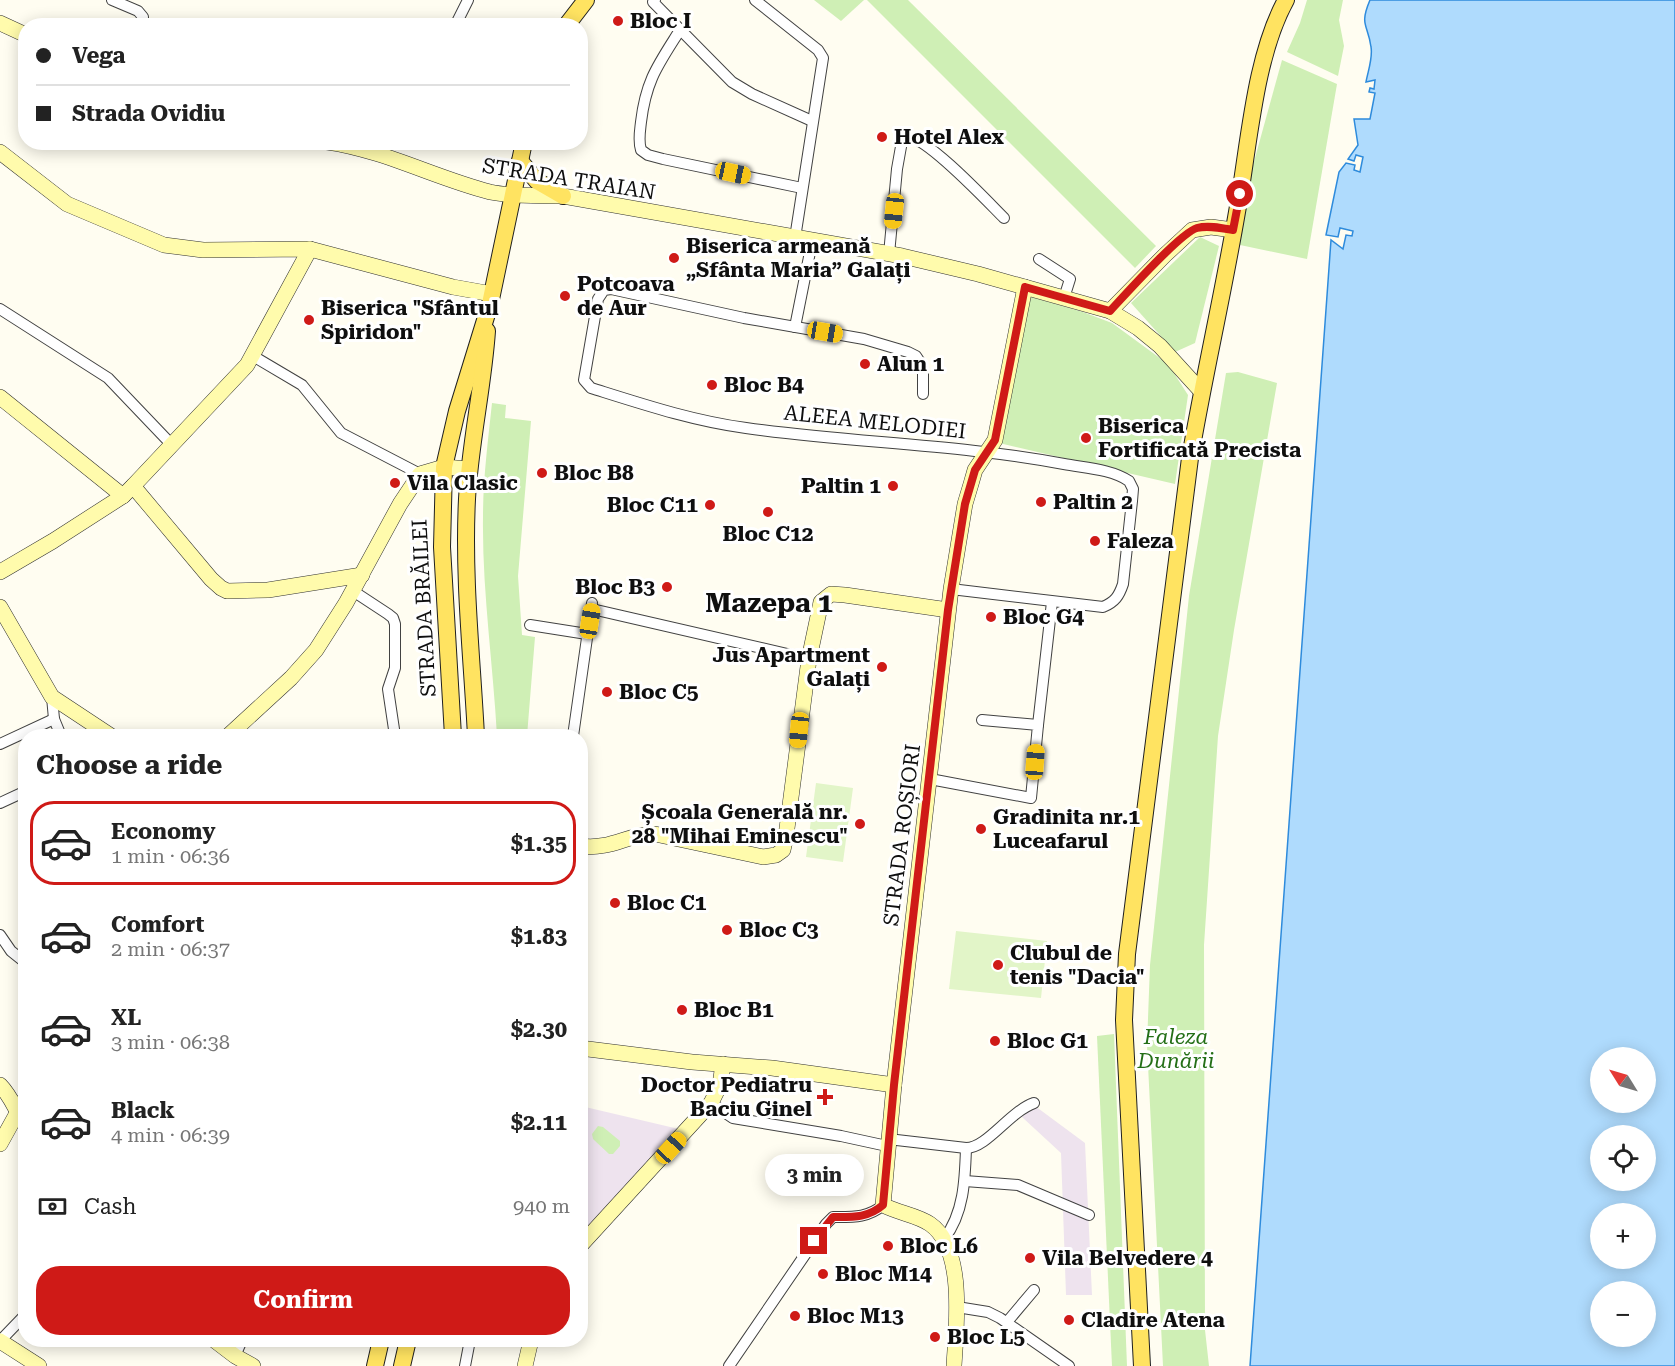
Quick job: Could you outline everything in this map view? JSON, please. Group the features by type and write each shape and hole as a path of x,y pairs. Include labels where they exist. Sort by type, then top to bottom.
{"main road":[{"path":"572,18 586,0"},
{"path":"1142,1366 1124,1020 1127,954 1182,514 1201,391 1263,66 1272,32 1286,0"},
{"name":"STRADA BRĂILEI","path":"453,729 442,548 444,467 460,400 491,299 522,150"},
{"path":"520,160 537,181 563,196"},
{"name":"STRADA BRĂILEI","path":"476,729 466,534 469,469 491,299"},
{"path":"375,1366 379,1347"},
{"path":"402,1366 406,1347"}],"street":[{"path":"112,0 138,11 143,18"},
{"path":"459,18 468,0"},
{"path":"755,0 818,50 823,58 795,238"},
{"path":"654,1 722,72 744,90 812,121"},
{"path":"0,23 18,31"},
{"path":"680,30 650,79 642,106 639,142 643,153 802,188"},
{"path":"889,254 897,169 902,141 908,137 915,138 940,157 1004,218"},
{"name":"STRADA TRAIAN","path":"362,150 489,191 513,195 563,196 889,254 978,274 1110,311 1138,328 1160,346 1201,391"},
{"path":"0,152 67,204 164,245 203,250 310,249 491,299"},
{"path":"1110,311 1192,230 1211,227 1233,230"},
{"path":"812,242 795,327 864,339 916,356 923,373 923,394"},
{"path":"0,572 53,541 128,491 242,372 253,356 310,249"},
{"path":"1039,259 1070,279 1064,298"},
{"name":"STRADA ROȘIORI","path":"883,1205 887,1143 951,589 965,504 975,470 995,440 1025,287"},
{"name":"ALEEA MELODIEI","path":"795,327 607,289 600,294 598,299 584,381 591,388 650,406 743,428 1040,459 1112,473 1129,481 1133,489 1123,584 1119,596 1113,603 1103,608 951,589"},
{"path":"0,309 108,378 171,444"},
{"path":"253,356 302,386 341,434 420,474"},
{"path":"0,397 128,491 211,579 227,591 268,590 362,575"},
{"path":"236,729 291,678 316,650 353,591 400,504 420,474 444,467 469,469"},
{"path":"353,591 388,614 393,618 395,624 395,668 388,689 394,729"},
{"path":"588,846 604,847 642,834 655,834 763,857 776,855 783,850 809,659 820,602 831,594 948,610"},
{"path":"930,779 1031,798 1052,602"},
{"path":"574,729 592,606 809,659"},
{"path":"0,607 52,697 54,719 58,729"},
{"path":"530,625 587,634"},
{"path":"52,697 100,729"},
{"path":"32,729 54,719"},
{"path":"982,720 1038,725"},
{"path":"0,744 18,736"},
{"path":"0,803 18,795"},
{"path":"0,935 3,949 18,958"},
{"path":"588,1049 772,1068 894,1085"},
{"path":"588,1237 711,1103 720,1084 723,1064"},
{"path":"0,1085 13,1102 18,1113"},
{"path":"711,1103 733,1118 887,1143 966,1148 981,1144 1007,1120 1034,1103"},
{"path":"0,1144 18,1123"},
{"path":"944,1239 957,1217 964,1181 966,1148"},
{"path":"964,1181 1018,1185 1089,1215"},
{"path":"729,1366 826,1224 833,1217 864,1217 883,1205 931,1225 944,1239 952,1262 957,1307 954,1366"},
{"path":"1007,1322 1034,1290"},
{"path":"957,1307 988,1312 1007,1322 1069,1366"},
{"path":"18,1322 0,1341 39,1366"},
{"path":"223,1347 253,1366"},
{"path":"235,1356 239,1347"},
{"path":"465,1366 469,1347"},
{"path":"525,1366 529,1347"}],"shaded area":[{"path":"1035,1106 1085,1143 1092,1295 1066,1295 1061,1153 1022,1117"},
{"path":"588,1108 683,1130 588,1233"}],"green space":[{"path":"814,0 864,0 841,21"},
{"path":"867,0 908,0 1156,246 1135,268"},
{"path":"1307,0 1343,0 1339,20 1344,46 1338,76 1287,52"},
{"path":"1282,60 1337,84 1307,259 1240,245 1247,187"},
{"path":"1200,237 1219,246 1195,343 1175,352 1131,303"},
{"path":"1028,296 1112,323 1168,364 1188,395 1175,484 999,443"},
{"name":"Faleza Dunării","path":"1238,372 1277,383 1218,736 1204,945 1205,1330 1209,1366 1163,1366 1147,1045 1150,965 1189,596 1226,373"},
{"path":"492,403 506,405 505,418 531,421 518,576 522,635 535,637 528,729 496,729 483,544 486,460"},
{"path":"816,783 853,788 843,862 806,857"},
{"name":"Clubul de tenis \"Dacia\"","path":"956,931 1047,941 1041,998 949,989"},
{"path":"1114,1034 1127,1366 1112,1366 1097,1036"},
{"path":"598,1126 603,1127 620,1141 620,1146 613,1154 609,1154 593,1139 592,1134"}],"water":[{"path":"1370,0 1675,0 1675,1366 1250,1366 1331,240 1343,249 1346,235 1352,236 1353,231 1340,228 1338,237 1326,235 1339,172 1346,163 1355,165 1354,170 1360,172 1363,157 1356,155 1354,161 1348,159 1358,145 1354,119 1370,119 1375,93 1369,92 1370,88 1374,89 1375,80 1366,82 1371,51 1365,15"}],"place":[{"name":"Bloc I","path":"618,21"},
{"name":"Hotel Alex","path":"882,137"},
{"name":"Biserica armeană „Sfânta Maria” Galați","path":"674,258"},
{"name":"Potcoava de Aur","path":"565,296"},
{"name":"Biserica \"Sfântul Spiridon\"","path":"309,320"},
{"name":"Alun 1","path":"865,364"},
{"name":"Bloc B4","path":"712,385"},
{"name":"Biserica Fortificată Precista","path":"1086,438"},
{"name":"Bloc B8","path":"542,473"},
{"name":"Vila Clasic","path":"395,483"},
{"name":"Paltin 1","path":"893,486"},
{"name":"Paltin 2","path":"1041,502"},
{"name":"Bloc C11","path":"710,505"},
{"name":"Bloc C12","path":"768,512"},
{"name":"Faleza","path":"1095,541"},
{"name":"Bloc B3","path":"667,587"},
{"name":"Bloc G4","path":"991,617"},
{"name":"Jus Apartment Galați","path":"882,667"},
{"name":"Bloc C5","path":"607,692"},
{"name":"Școala Generală nr. 28 \"Mihai Eminescu\"","path":"860,824"},
{"name":"Gradinita nr.1 Luceafarul","path":"981,829"},
{"name":"Bloc C1","path":"615,903"},
{"name":"Bloc C3","path":"727,930"},
{"name":"Clubul de tenis \"Dacia\"","path":"998,965"},
{"name":"Bloc B1","path":"682,1010"},
{"name":"Bloc G1","path":"995,1041"},
{"name":"Doctor Pediatru Baciu Ginel","path":"825,1097"},
{"name":"Bloc L6","path":"888,1246"},
{"name":"Vila Belvedere 4","path":"1030,1258"},
{"name":"Bloc M14","path":"823,1274"},
{"name":"Bloc M13","path":"795,1316"},
{"name":"Cladire Atena","path":"1069,1320"},
{"name":"Bloc L5","path":"935,1337"}],"district":[{"name":"Mazepa 1","path":"769,603"}],"route":[{"path":"814,1241 833,1217 864,1217 883,1205 887,1146 948,610 965,504 975,470 995,440 1025,287 1110,311 1192,230 1199,227 1211,227 1233,230 1240,194"}]}
